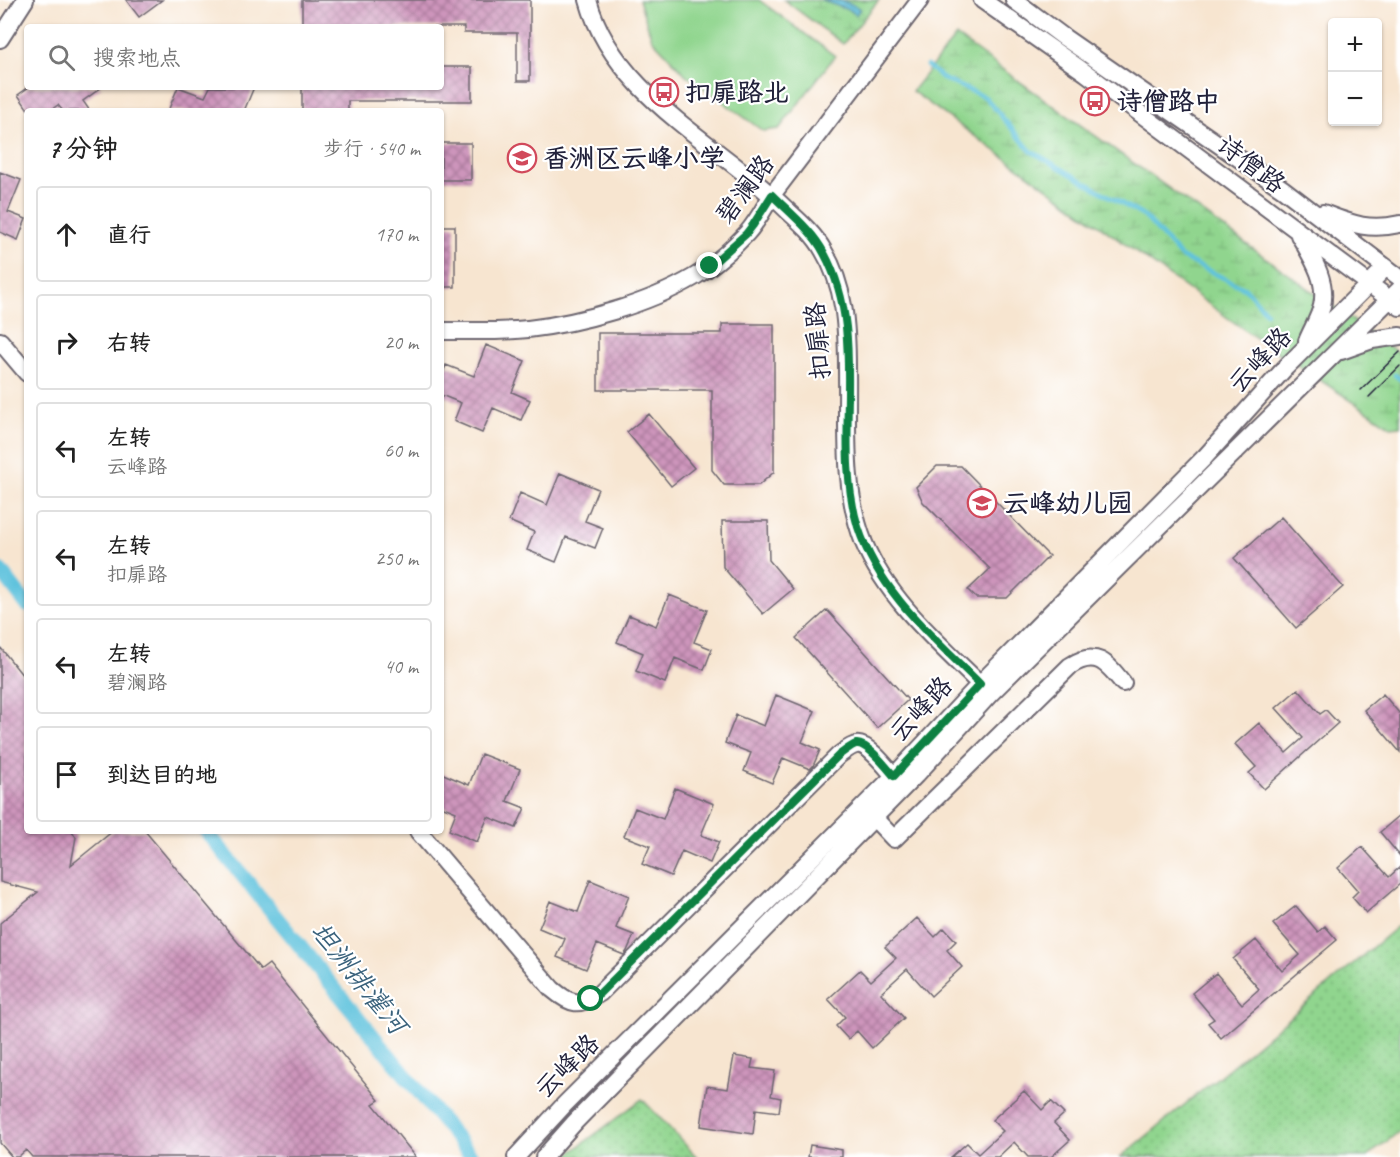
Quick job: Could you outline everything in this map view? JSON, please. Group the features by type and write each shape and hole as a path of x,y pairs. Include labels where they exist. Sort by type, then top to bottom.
{"street":[{"path":"0,39 25,0"},
{"name":"扣扉路","path":"588,0 597,26 607,44 640,88 772,195 813,235 824,251 842,296 847,342 849,483 855,515 864,542 876,567 897,599 985,689"},
{"name":"碧澜路","path":"444,331 505,330 556,325 600,314 661,293 694,277 728,251 753,225 772,195 920,0"},
{"name":"诗僧路","path":"982,0 1370,284 1397,298"},
{"name":"诗僧路","path":"1014,0 1304,205 1400,278"},
{"path":"1304,205 1368,228 1400,224"},
{"path":"1296,229 1319,271 1323,299 1319,317 1300,354"},
{"name":"云峰路","path":"544,1157 575,1122 916,775 985,689 1300,354 1386,267"},
{"name":"云峰路","path":"516,1157 541,1129 894,776 1397,298"},
{"path":"1338,352 1372,340 1400,336"},
{"path":"0,341 24,369"},
{"path":"874,818 894,839 1077,661 1089,658 1103,661 1118,677"},
{"path":"421,834 552,989 565,1000 583,1002 600,993 839,755 856,744 861,745 868,748 894,776"}],"green space":[{"path":"639,0 759,0 835,56 779,129 763,131 686,75 652,39"},
{"path":"784,0 879,0 843,44"},
{"path":"956,36 1400,354 1400,426 1391,427 1253,336 912,91"},
{"path":"1400,924 1400,1131 1367,1157 1121,1157 1250,1051"},
{"path":"642,1099 697,1157 565,1157"}],"water":[{"path":"821,0 846,2 860,9 856,15"}],"building":[{"path":"126,0 162,0 139,17"},
{"path":"302,0 530,0 530,81 517,81 517,33 464,33 464,27 444,27 444,24 302,24"},
{"path":"444,67 472,67 472,101 348,101 348,108 302,108 302,90 444,90"},
{"path":"25,90 98,90 83,101 88,108 60,108 58,105 54,108 27,108 18,95"},
{"path":"177,90 186,90 205,97 208,90 253,90 245,108 169,108"},
{"path":"444,143 471,143 471,180 444,180"},
{"path":"0,172 21,180 8,212 24,218 24,224 18,240 0,232"},
{"path":"444,226 455,226 455,287 444,287"},
{"path":"722,324 774,324 774,472 759,485 724,485 712,470 712,390 598,390 598,333 722,333"},
{"path":"486,345 525,361 512,392 530,400 521,420 493,408 482,433 454,421 461,403 444,396 446,365 474,376"},
{"path":"649,414 694,468 671,486 627,432"},
{"path":"937,466 961,466 1049,556 1007,598 976,598 968,590 990,569 923,502 916,487"},
{"path":"560,473 598,489 585,521 603,528 595,548 566,537 556,562 527,550 534,532 509,521 520,493 547,505"},
{"path":"1281,517 1343,587 1296,628 1234,558"},
{"path":"722,521 768,521 769,560 793,589 763,614 723,567"},
{"path":"669,595 707,610 694,642 712,649 704,670 675,658 665,683 636,671 643,653 617,642 629,615 656,626"},
{"path":"827,610 908,700 877,728 796,638"},
{"path":"0,647 24,677 24,834 74,834 76,837 71,865 109,834 148,834 261,970 269,964 379,1100 373,1104 416,1157 32,1157 26,1150 18,1157 12,1157 0,1143 0,923 38,892 0,882"},
{"path":"1298,689 1320,714 1326,710 1338,723 1264,789 1249,773 1256,767 1235,744 1259,723 1286,753 1303,738 1276,708"},
{"path":"1383,694 1400,714 1400,752 1364,710"},
{"path":"776,695 815,711 802,742 820,750 810,769 783,758 772,783 744,771 751,753 725,743 736,715 764,726"},
{"path":"481,754 520,769 507,801 525,808 516,828 488,817 477,842 449,830 456,812 444,807 444,774 469,785"},
{"path":"675,788 714,804 701,835 719,842 710,863 682,851 671,876 642,864 650,846 624,836 635,808 663,819"},
{"path":"1400,815 1400,856 1380,832"},
{"path":"1362,847 1389,877 1400,867 1400,884 1366,913 1352,897 1358,891 1338,868"},
{"path":"590,880 629,896 616,928 634,935 624,955 597,944 586,969 557,957 565,939 539,928 550,901 578,912"},
{"path":"1296,906 1318,932 1325,926 1337,940 1221,1038 1208,1023 1214,1019 1192,993 1216,973 1242,1004 1259,989 1233,959 1256,940 1282,971 1300,955 1273,924"},
{"path":"917,918 935,937 944,928 956,941 947,950 962,967 931,996 907,969 881,993 904,1018 872,1048 857,1031 848,1039 836,1026 845,1017 828,999 860,970 871,981 896,958 885,947"},
{"path":"734,1056 753,1059 751,1068 775,1071 771,1096 781,1098 779,1112 756,1109 753,1134 701,1126 707,1086 728,1089"},
{"path":"1024,1091 1042,1110 1051,1101 1064,1114 1054,1123 1070,1140 1051,1157 1028,1157 1014,1142 998,1157 951,1157 967,1143 978,1154 1003,1131 992,1120"},
{"path":"810,1145 842,1150 842,1157 808,1157"}],"waterway":[{"path":"927,66 945,80 985,97 1031,151 1145,217 1181,257 1246,289 1266,312"},
{"path":"1395,375 1400,379"},
{"name":"坦洲排灌河","path":"0,570 24,601"},
{"name":"坦洲排灌河","path":"208,834 472,1157"}],"tram line":[{"path":"1361,390 1400,352"},
{"path":"1369,397 1400,366"}],"place":[{"name":"扣扉路北","path":"664,92"},
{"name":"诗僧路中","path":"1095,101"},
{"name":"香洲区云峰小学","path":"522,158"},
{"name":"云峰幼儿园","path":"982,503"}],"route":[{"path":"591,999 600,993 839,755 856,744 861,745 868,748 894,776 980,684 897,599 876,567 858,527 849,483 845,312 842,296 824,251 813,235 772,195 746,234 710,266"}]}
